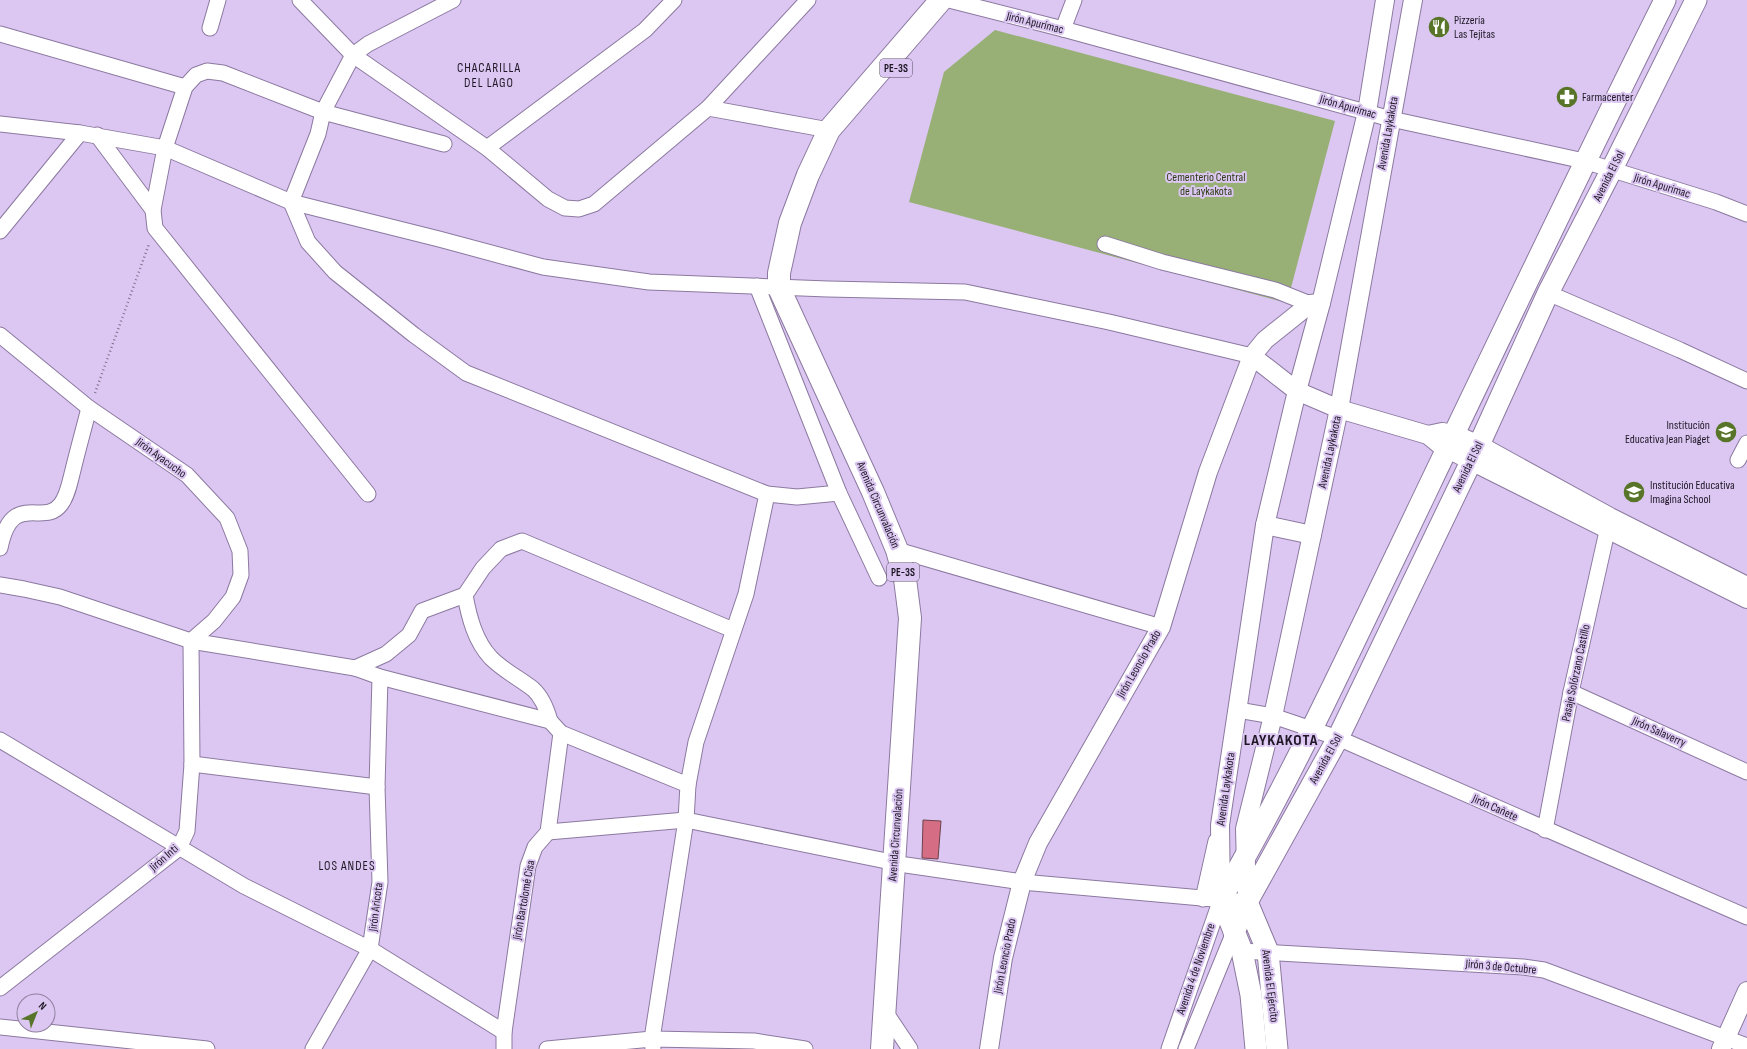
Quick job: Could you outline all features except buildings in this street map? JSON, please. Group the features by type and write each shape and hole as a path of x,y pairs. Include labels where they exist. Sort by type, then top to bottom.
{"highway":[{"name":"Avenida Circunvalación","path":"882,1049 910,618 905,579 897,550 873,492 779,288 779,273 790,224 808,175 829,130 873,94 950,1"}],"main road":[{"path":"1212,899 1245,858 1312,730 1584,162 1665,0"},
{"name":"Avenida El Sol","path":"1234,932 1247,902 1338,738 1475,453 1548,293 1611,171 1696,0"},
{"name":"Avenida El Ejército","path":"1212,899 1234,932 1242,951 1251,995 1256,1049"},
{"name":"Avenida El Ejército","path":"1247,902 1268,952 1277,1049"}],"street":[{"path":"210,28 218,0"},
{"path":"300,0 353,55 487,148 548,199 565,208 579,209 594,204 708,108 808,0"},
{"path":"453,0 368,44 353,55 324,112 318,134 291,202 308,242 335,272 414,335 466,373 766,494 797,497 840,493"},
{"path":"487,148 645,30 674,0"},
{"path":"1063,29 1074,0"},
{"name":"Avenida Laykakota","path":"1212,899 1220,825 1265,525 1297,391 1315,304 1368,112 1386,0"},
{"name":"Avenida Laykakota","path":"1247,902 1245,829 1273,716 1339,408 1413,0"},
{"name":"Jirón Apurímac","path":"950,1 1063,29 1368,112 1391,120 1584,162 1716,202 1747,214"},
{"path":"0,34 185,87"},
{"path":"368,494 155,228 153,210 165,148 185,87 196,75 207,71 223,72 324,112 444,144"},
{"path":"708,108 829,130"},
{"path":"0,124 97,135 165,148 291,202 543,267 649,282 779,288 965,292 1109,322 1252,356 1297,391 1339,408 1428,435 1442,432 1450,442 1475,453 1609,522 1747,599"},
{"path":"0,231 80,133"},
{"path":"97,135 153,210"},
{"path":"1105,244 1162,262 1275,290 1315,304"},
{"path":"757,286 840,493 879,578"},
{"path":"1548,293 1680,350 1747,381"},
{"name":"Jirón Leoncio Prado","path":"989,1049 1003,958 1022,882 1038,843 1161,627 1208,472 1252,356 1265,340 1315,304"},
{"name":"Jirón Ayacucho","path":"0,335 89,408 187,475 227,518 240,551 241,575 233,597 214,621 191,642"},
{"path":"0,548 3,532 15,516 31,512 48,513 61,505 67,491 89,408"},
{"path":"1738,460 1747,443"},
{"path":"652,1044 686,820 688,785 696,742 746,594 766,494"},
{"path":"1609,522 1747,586"},
{"name":"Pasaje Solórzano Castillo","path":"1545,830 1571,692 1609,522"},
{"path":"1265,525 1312,535"},
{"path":"355,668 386,654 409,636 422,611 465,596 483,568 501,549 522,541 733,630"},
{"path":"897,550 1161,627"},
{"path":"0,585 24,588 60,597 191,642 355,668 380,677 550,721"},
{"path":"465,596 469,617 479,640 490,657 509,674 534,690 546,708 550,721 562,733 688,785"},
{"name":"Jirón Inti","path":"0,988 179,848 187,831 192,764 191,642"},
{"name":"Jirón Aricota","path":"313,1049 370,949 380,882 377,787 380,677"},
{"name":"Jirón Salaverry","path":"1571,692 1747,772"},
{"name":"Jirón Cañete","path":"1238,710 1273,716 1338,738 1545,830 1747,917"},
{"path":"562,733 548,832 686,820 894,862 1022,882 1247,902"},
{"path":"0,740 244,886 370,949 504,1032"},
{"path":"192,764 377,787"},
{"name":"Jirón Bartolomé Cisa","path":"504,1049 504,1032 528,866 535,846 548,832"},
{"name":"Avenida 4 de Noviembre","path":"1171,1044 1212,899"},
{"path":"1171,1044 1186,1047 1234,932"},
{"name":"Jirón 3 de Octubre","path":"1242,951 1544,970 1723,1044 1747,1046"},
{"path":"1723,1044 1747,991"},
{"path":"884,1010 910,1049"},
{"path":"0,1027 207,1049"},
{"path":"547,1049 754,1041 805,1049"}],"path":[{"path":"89,408 155,228"}],"green space":[{"name":"Cementerio Central de Laykakota","path":"995,30 1335,121 1287,303 909,202 944,72"}],"place":[{"name":"Pizzería Las Tejitas","path":"1439,27"},
{"name":"Farmacenter","path":"1567,97"},
{"name":"Institución Educativa Jean Piaget","path":"1726,432"},
{"name":"Institución Educativa Imagina School","path":"1634,492"}],"district":[{"name":"CHACARILLA DEL LAGO","path":"489,76"},
{"name":"LAYKAKOTA","path":"1281,740"},
{"name":"LOS ANDES","path":"347,866"}]}
